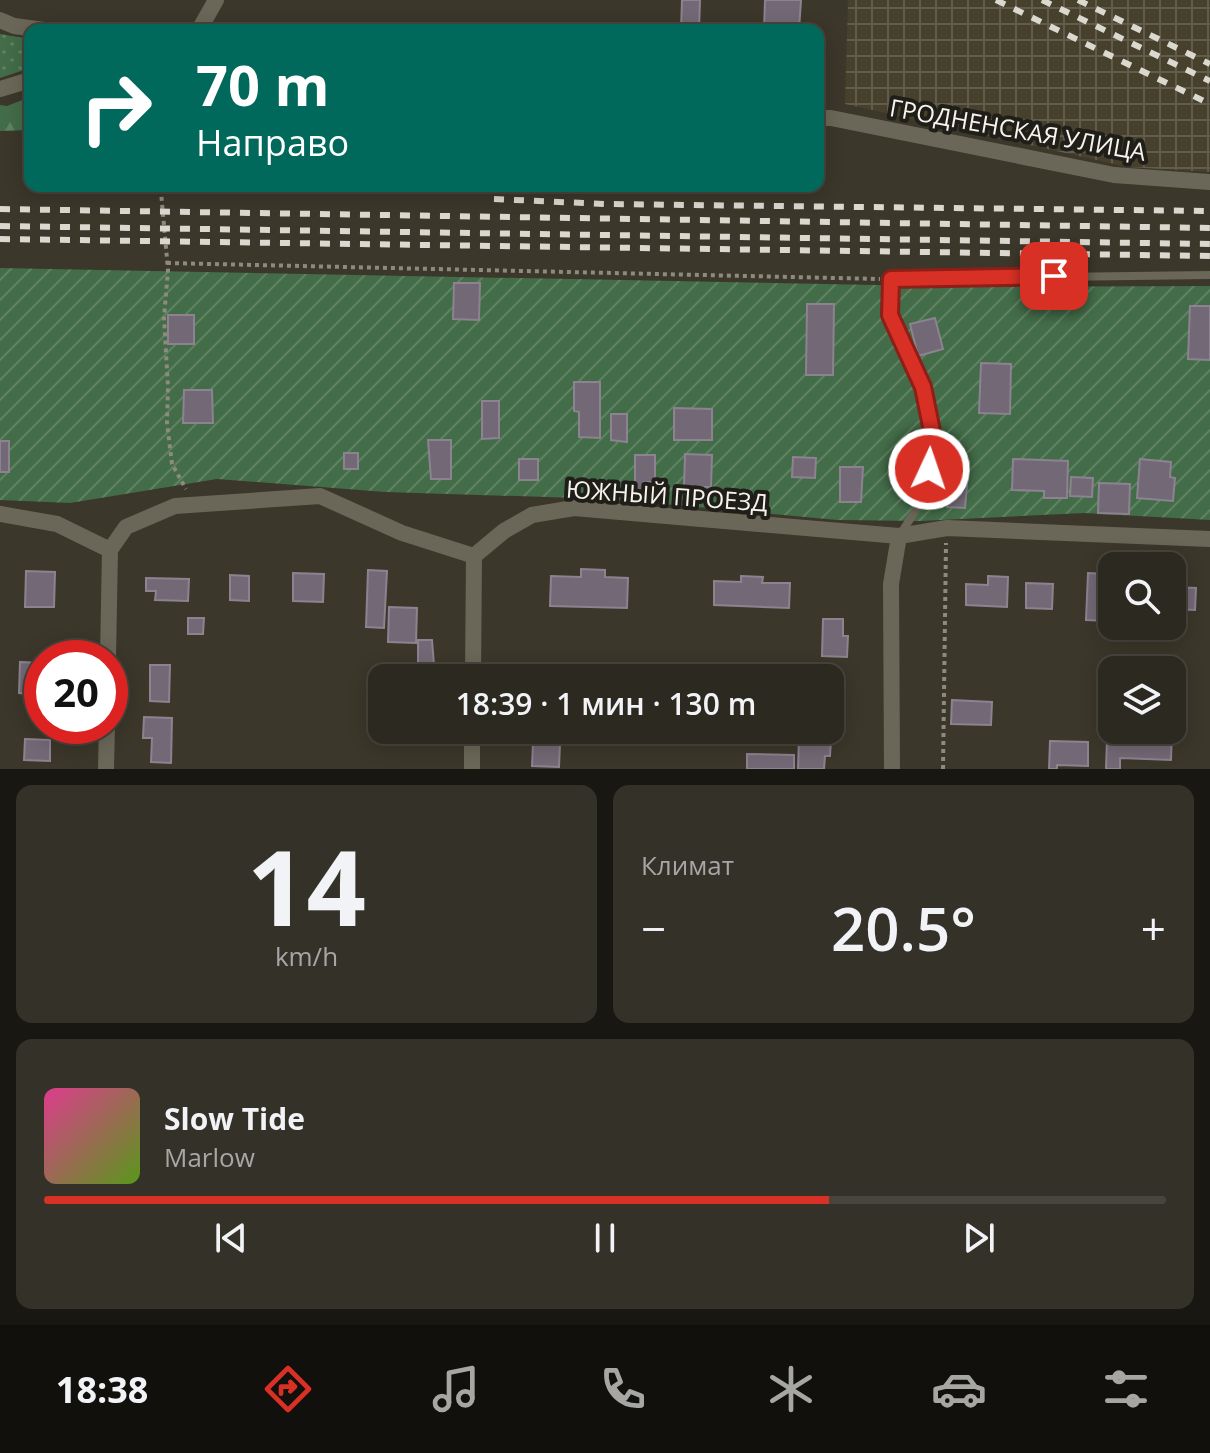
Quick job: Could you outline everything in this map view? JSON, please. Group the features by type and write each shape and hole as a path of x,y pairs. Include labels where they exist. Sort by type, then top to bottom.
{"street":[{"path":"202,24 216,0"},
{"path":"0,20 24,27"},
{"path":"0,89 24,82"},
{"name":"ГРОДНЕНСКАЯ УЛИЦА","path":"824,118 1114,175 1210,182"},
{"path":"108,640 110,550 126,527 175,506 320,496 402,533 474,556 473,664"},
{"name":"ЮЖНЫЙ ПРОЕЗД","path":"474,556 504,531 532,515 574,508 899,536 947,528 1210,539"},
{"path":"0,514 57,524 110,550"},
{"path":"892,769 891,584 899,536"},
{"path":"106,769 107,744"},
{"path":"472,744 472,769"}],"lane":[{"path":"899,536 924,498 934,441 923,387 890,315 891,279 1210,275"}],"path":[{"path":"161,192 167,263 164,318 167,423 172,464 195,505"},
{"path":"167,263 891,279"},
{"path":"943,769 947,528"}],"shaded area":[{"path":"848,0 1210,0 1210,172 1128,167 845,104"}],"green space":[{"path":"0,34 24,38 24,70 0,78"},
{"path":"24,99 24,130 0,131 0,105 7,106"},
{"path":"0,268 978,287 1210,286 1210,520 1084,513 920,521 837,520 609,499 385,492 217,479 70,503 0,500"}],"building":[{"path":"682,0 700,0 699,24 681,24"},
{"path":"765,0 801,0 799,24 764,24"},
{"path":"454,283 480,283 479,320 453,319"},
{"path":"807,304 834,304 833,375 806,375"},
{"path":"1190,306 1210,306 1210,360 1188,359"},
{"path":"168,315 194,315 194,344 168,344"},
{"path":"935,318 943,349 918,356 910,324"},
{"path":"981,363 1011,364 1010,414 979,413"},
{"path":"574,382 600,382 600,438 579,437 579,412 574,411"},
{"path":"184,390 212,390 213,423 183,423"},
{"path":"482,401 499,401 499,438 482,439"},
{"path":"674,408 712,409 712,440 674,440"},
{"path":"611,414 627,414 627,442 611,440"},
{"path":"428,440 451,440 451,479 431,479"},
{"path":"0,441 9,441 9,472 0,472"},
{"path":"344,453 358,453 358,469 344,469"},
{"path":"685,454 712,455 711,487 684,487"},
{"path":"635,455 655,455 655,482 644,482 644,503 635,503"},
{"path":"793,457 816,458 815,478 792,477"},
{"path":"519,459 538,459 538,480 519,480"},
{"path":"1013,459 1068,461 1067,498 1044,498 1044,491 1012,490"},
{"path":"1140,459 1171,462 1170,477 1175,478 1173,501 1137,498"},
{"path":"949,460 969,461 965,508 947,507"},
{"path":"840,467 863,467 861,502 840,502"},
{"path":"1071,477 1093,478 1092,497 1070,496"},
{"path":"1099,483 1130,484 1129,514 1098,513"},
{"path":"581,569 605,570 605,577 628,578 627,608 550,606 551,576 581,577"},
{"path":"368,570 387,571 384,628 366,627"},
{"path":"26,571 55,572 54,607 25,607"},
{"path":"293,573 324,574 323,602 293,601"},
{"path":"1088,573 1098,574 1098,621 1086,620"},
{"path":"230,575 249,576 249,601 230,600"},
{"path":"741,576 763,577 762,583 790,583 789,608 714,605 714,581 741,582"},
{"path":"988,576 1008,577 1007,607 966,605 966,584 988,585"},
{"path":"146,578 189,579 188,601 155,600 156,591 146,591"},
{"path":"1026,583 1053,584 1052,609 1026,608"},
{"path":"1186,588 1196,588 1195,610 1186,610"},
{"path":"389,607 417,608 416,643 388,642"},
{"path":"188,618 204,618 203,634 188,634"},
{"path":"823,619 843,619 843,636 848,636 847,657 822,656"},
{"path":"418,640 432,640 434,664 418,664"},
{"path":"20,662 24,662 24,693 19,693"},
{"path":"150,665 170,665 169,702 150,701"},
{"path":"952,700 992,702 991,725 951,724"},
{"path":"144,717 172,718 171,763 151,762 152,738 143,738"},
{"path":"1050,741 1088,742 1088,766 1057,765 1057,769 1049,769"},
{"path":"25,744 50,744 50,761 24,760"},
{"path":"533,744 560,744 559,767 532,766"},
{"path":"799,744 831,744 830,756 825,756 824,769 798,769"},
{"path":"1107,744 1172,744 1171,760 1120,758 1120,769 1106,769"},
{"path":"747,754 794,755 794,769 747,769"}],"railway":[{"path":"996,0 1210,104"},
{"path":"1042,0 1210,81"},
{"path":"1078,0 1210,64"},
{"path":"494,199 605,204 1210,211"},
{"path":"0,209 1210,228"},
{"path":"0,226 1210,244"},
{"path":"0,239 1210,256"}],"route":[{"path":"929,469 934,441 923,387 890,315 891,279 1054,276"}]}
